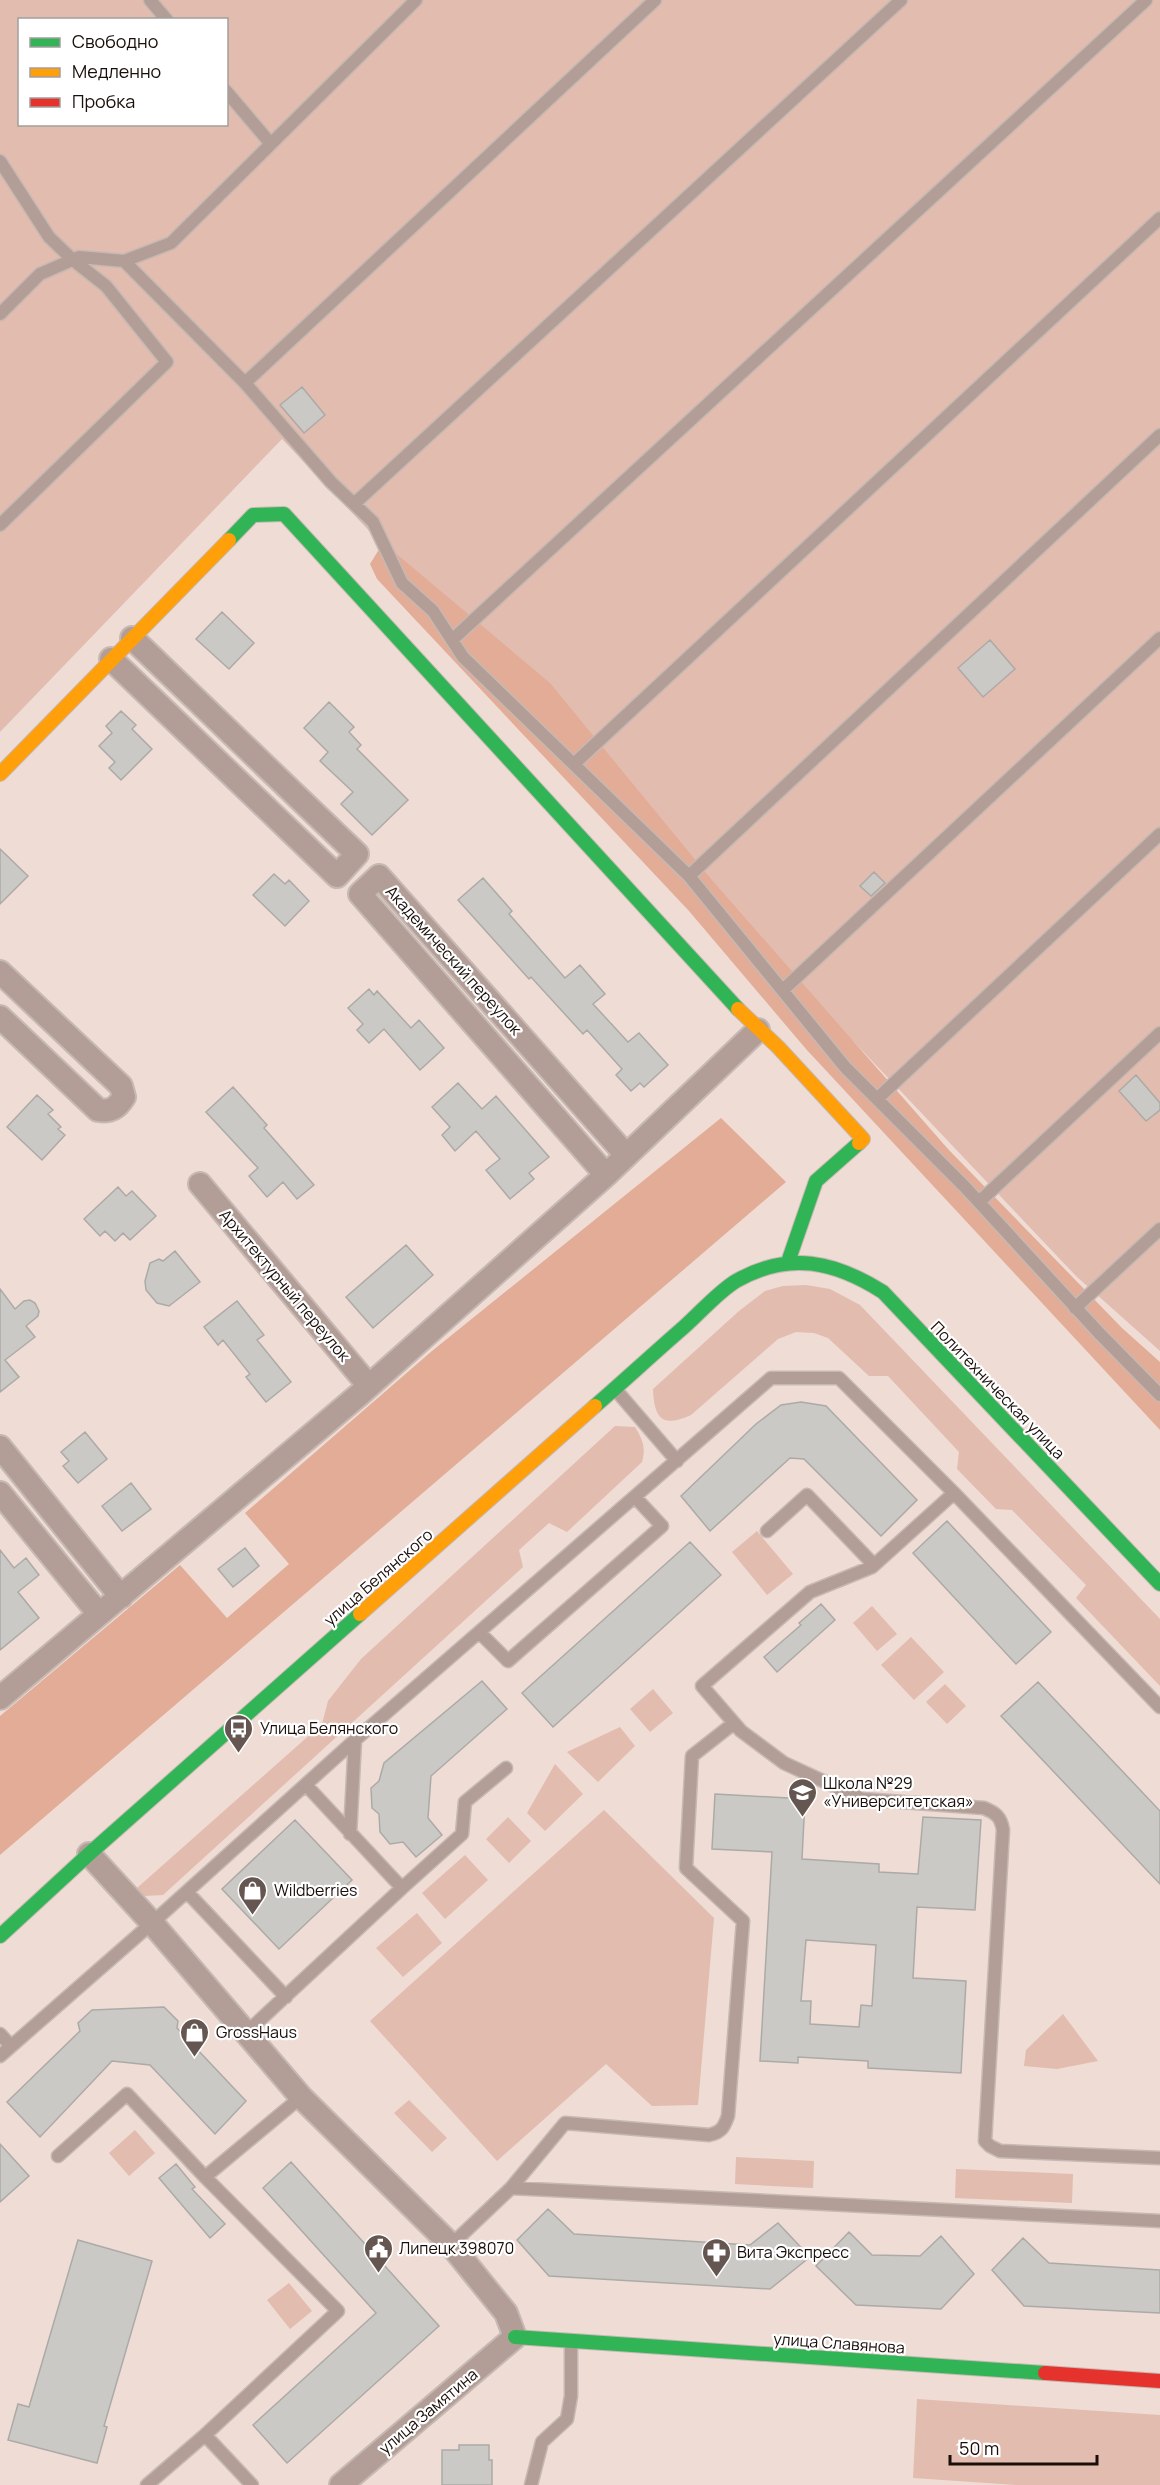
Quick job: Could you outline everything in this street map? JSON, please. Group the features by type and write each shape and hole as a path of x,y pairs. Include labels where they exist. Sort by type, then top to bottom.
{"street":[{"path":"0,774 254,515 284,514 758,1030 778,1047 863,1139 816,1181 788,1262"},
{"path":"111,660 337,876 357,854 132,638"},
{"name":"Академический переулок","path":"606,1175 360,894 379,876 626,1155"},
{"path":"0,972 121,1086 124,1097 118,1106 109,1112 98,1110 0,1017"},
{"path":"0,1698 369,1386 606,1175 758,1030"},
{"name":"Архитектурный переулок","path":"200,1185 369,1386"},
{"name":"улица Белянского","path":"0,1936 89,1854 735,1282 761,1269 788,1262"},
{"name":"Политехническая улица","path":"788,1262 831,1265 860,1276 883,1292 1160,1584"},
{"path":"0,1447 121,1597"},
{"path":"0,1493 99,1614"},
{"path":"89,1854 152,1923 302,2097 451,2245 507,2313 515,2337"},
{"name":"улица Славянова","path":"515,2337 1160,2381"},
{"name":"улица Замятина","path":"341,2485 515,2337"}],"lane":[{"path":"150,0 165,18"},
{"path":"0,314 40,274 79,257 124,261 171,243 416,0"},
{"path":"245,383 656,0"},
{"path":"354,504 901,0"},
{"path":"452,640 1146,0"},
{"path":"228,93 271,144"},
{"path":"0,161 49,237 106,286 166,362 0,525"},
{"path":"574,764 1160,218"},
{"path":"124,261 245,383 296,444 373,522 402,583 433,611 463,657 689,876 845,1067 979,1203 1075,1308 1160,1395"},
{"path":"689,876 1160,435"},
{"path":"783,990 1160,638"},
{"path":"878,1099 1160,834"},
{"path":"979,1203 1160,1033"},
{"path":"1075,1308 1160,1229"},
{"path":"0,2056 187,1892 355,1740 771,1378 839,1378 954,1493 1160,1707"},
{"path":"615,1389 677,1461"},
{"path":"954,1493 874,1565 810,1592 702,1686 741,1731 784,1764 862,1799 984,1808 1001,1819 1003,1830 985,2140 990,2146 1000,2151 1160,2158"},
{"path":"767,1531 807,1495 874,1565"},
{"path":"479,1632 508,1661 662,1526 635,1497"},
{"path":"451,2245 511,2188 565,2123 709,2135 723,2129 728,2116 743,1921 686,1868 692,1756 734,1723"},
{"path":"350,1834 355,1740"},
{"path":"246,2033 462,1834 465,1802 506,1768"},
{"path":"306,1785 402,1888"},
{"path":"187,1892 286,1996"},
{"path":"0,2034 11,2046"},
{"path":"58,2156 127,2094 205,2177 338,2311 205,2435 147,2485"},
{"path":"205,2177 302,2097"},
{"path":"511,2188 1160,2221"},
{"path":"531,2485 542,2442 567,2419 571,2397 571,2342"},
{"path":"205,2435 252,2485"}],"shaded area":[{"path":"0,0 1160,0 1160,1351 1076,1276 282,439 0,732"},
{"path":"378,551 393,551 550,683 711,879 948,1149 1122,1328 1160,1362 1160,1430 806,1049 689,911 377,579 370,564"},
{"path":"721,1118 786,1182 0,1855 0,1716 180,1565 227,1618 289,1564 245,1513 432,1351"},
{"path":"806,1285 830,1289 860,1305 1160,1619 1160,1686 1076,1598 1086,1585 1012,1510 996,1509 957,1469 959,1452 888,1376 869,1376 828,1338 814,1333 796,1332 778,1339 691,1415 673,1421 662,1418 658,1414 653,1389 739,1311 765,1291 783,1286"},
{"path":"615,1426 635,1427 643,1444 642,1462 567,1532 549,1523 519,1550 523,1567 163,1895 144,1896 137,1888 322,1724 328,1701 361,1659"},
{"path":"757,1531 793,1574 767,1595 732,1552"},
{"path":"872,1606 897,1634 877,1651 853,1623"},
{"path":"911,1637 944,1672 914,1700 881,1665"},
{"path":"945,1684 966,1706 947,1724 926,1702"},
{"path":"653,1689 673,1713 650,1732 630,1709"},
{"path":"620,1727 635,1746 598,1782 567,1752"},
{"path":"555,1764 583,1794 545,1831 527,1813"},
{"path":"604,1810 714,1918 698,2105 652,2106 606,2064 497,2161 370,2021"},
{"path":"508,1817 531,1841 509,1863 486,1839"},
{"path":"465,1855 488,1880 445,1919 422,1893"},
{"path":"417,1913 442,1943 403,1977 376,1948"},
{"path":"1063,2014 1098,2061 1057,2069 1024,2066 1026,2050"},
{"path":"409,2100 447,2138 432,2152 394,2113"},
{"path":"135,2130 155,2153 129,2176 109,2153"},
{"path":"736,2157 814,2161 813,2188 735,2184"},
{"path":"956,2169 1073,2174 1072,2203 955,2198"},
{"path":"289,2283 312,2311 290,2329 267,2300"},
{"path":"917,2399 1160,2415 1160,2485 1016,2485 913,2478"}],"building":[{"path":"302,387 325,415 304,433 280,405"},
{"path":"222,612 254,643 229,669 196,639"},
{"path":"990,640 1015,669 983,697 958,668"},
{"path":"329,702 354,727 349,732 361,745 357,749 408,800 372,835 341,804 353,792 320,761 328,752 304,728"},
{"path":"121,711 136,725 132,729 152,749 121,780 109,768 115,762 99,746 112,733 106,726"},
{"path":"0,849 28,876 0,904"},
{"path":"874,872 885,883 871,896 860,886"},
{"path":"274,874 285,884 289,880 309,901 285,926 253,895"},
{"path":"483,878 512,911 509,914 565,978 580,965 605,994 593,1004 628,1042 639,1033 668,1065 644,1087 640,1083 631,1091 616,1075 622,1069 587,1030 583,1034 531,977 529,979 458,900"},
{"path":"369,989 374,995 377,991 411,1028 419,1020 444,1048 420,1070 384,1029 369,1043 357,1030 363,1024 348,1008"},
{"path":"1136,1075 1160,1103 1160,1110 1146,1121 1119,1091"},
{"path":"458,1083 482,1109 496,1096 549,1157 529,1173 534,1179 510,1199 486,1170 500,1159 476,1131 455,1151 442,1135 450,1127 432,1107"},
{"path":"233,1087 267,1125 264,1128 314,1185 297,1199 283,1182 267,1197 249,1176 258,1168 206,1112"},
{"path":"37,1095 53,1110 48,1114 61,1127 58,1129 65,1135 42,1160 7,1127"},
{"path":"118,1187 126,1196 132,1191 156,1216 130,1240 123,1233 115,1241 105,1231 100,1236 84,1219"},
{"path":"406,1245 433,1275 373,1328 346,1297"},
{"path":"175,1251 200,1282 169,1306 157,1303 146,1290 145,1281 150,1263 159,1259 163,1261"},
{"path":"0,1289 15,1309 24,1301 30,1300 35,1303 39,1311 38,1316 26,1326 35,1337 5,1360 19,1377 0,1392"},
{"path":"237,1301 264,1335 257,1340 291,1382 266,1402 246,1377 250,1374 223,1340 218,1345 204,1327"},
{"path":"801,1402 826,1406 917,1500 881,1536 804,1459 790,1458 710,1531 681,1496 756,1424 781,1405"},
{"path":"85,1432 107,1459 78,1483 63,1466 69,1461 61,1452"},
{"path":"131,1483 151,1509 122,1531 102,1506"},
{"path":"947,1521 1051,1632 1016,1664 913,1553"},
{"path":"690,1542 721,1575 553,1727 522,1693"},
{"path":"245,1548 259,1566 233,1587 218,1569"},
{"path":"0,1550 14,1568 26,1558 39,1575 18,1592 39,1618 0,1650"},
{"path":"821,1604 835,1620 777,1672 764,1657"},
{"path":"482,1681 507,1709 431,1776 428,1818 442,1835 416,1857 403,1842 390,1844 380,1832 379,1814 372,1808 371,1788 379,1781 384,1763"},
{"path":"1038,1682 1160,1811 1160,1884 1001,1716"},
{"path":"715,1794 805,1799 802,1859 879,1864 879,1872 918,1874 923,1817 981,1820 975,1910 917,1907 913,1978 966,1981 961,2073 868,2068 868,2061 798,2057 798,2063 760,2061 772,1852 712,1849","holes":["806,1940 876,1945 872,2006 861,2005 859,2027 810,2024 811,2001 801,2001"]},
{"path":"295,1820 352,1880 279,1949 222,1889"},
{"path":"164,2007 178,2021 177,2028 246,2101 215,2134 150,2065 112,2061 40,2137 7,2102 80,2031 78,2023 92,2010"},
{"path":"0,2144 29,2176 0,2202"},
{"path":"291,2162 439,2326 287,2463 253,2425 376,2313 263,2188"},
{"path":"176,2164 195,2187 192,2189 225,2224 210,2238 159,2178"},
{"path":"548,2209 574,2234 750,2245 778,2223 810,2257 770,2289 549,2276 517,2240"},
{"path":"849,2232 872,2255 920,2256 941,2236 974,2274 941,2309 856,2305 816,2266"},
{"path":"1023,2238 1049,2263 1160,2270 1160,2313 1024,2306 992,2270"},
{"path":"78,2240 152,2261 104,2426 107,2427 97,2463 8,2440 18,2404 29,2407"},
{"path":"459,2445 489,2445 489,2460 492,2460 492,2485 442,2485 442,2450 459,2450"}],"traffic: fast":[{"path":"229,540 253,515 284,514 738,1009"},
{"path":"788,1262 816,1181 859,1143"},
{"path":"595,1406 716,1296 736,1281 774,1266 793,1263 829,1267 865,1281 883,1292 1160,1584"},
{"path":"0,1936 360,1614"},
{"path":"515,2337 1045,2373"}],"traffic: slow":[{"path":"0,774 229,540"},
{"path":"738,1009 778,1047 863,1139 859,1143"},
{"path":"360,1614 595,1406"}],"traffic: jam":[{"path":"1045,2373 1160,2381"}],"place":[{"name":"Улица Белянского","path":"239,1754"},
{"name":"Школа №29 «Университетская»","path":"802,1818"},
{"name":"Wildberries","path":"253,1916"},
{"name":"GrossHaus","path":"195,2058"},
{"name":"Липецк 398070","path":"378,2274"},
{"name":"Вита Экспресс","path":"716,2278"}]}
